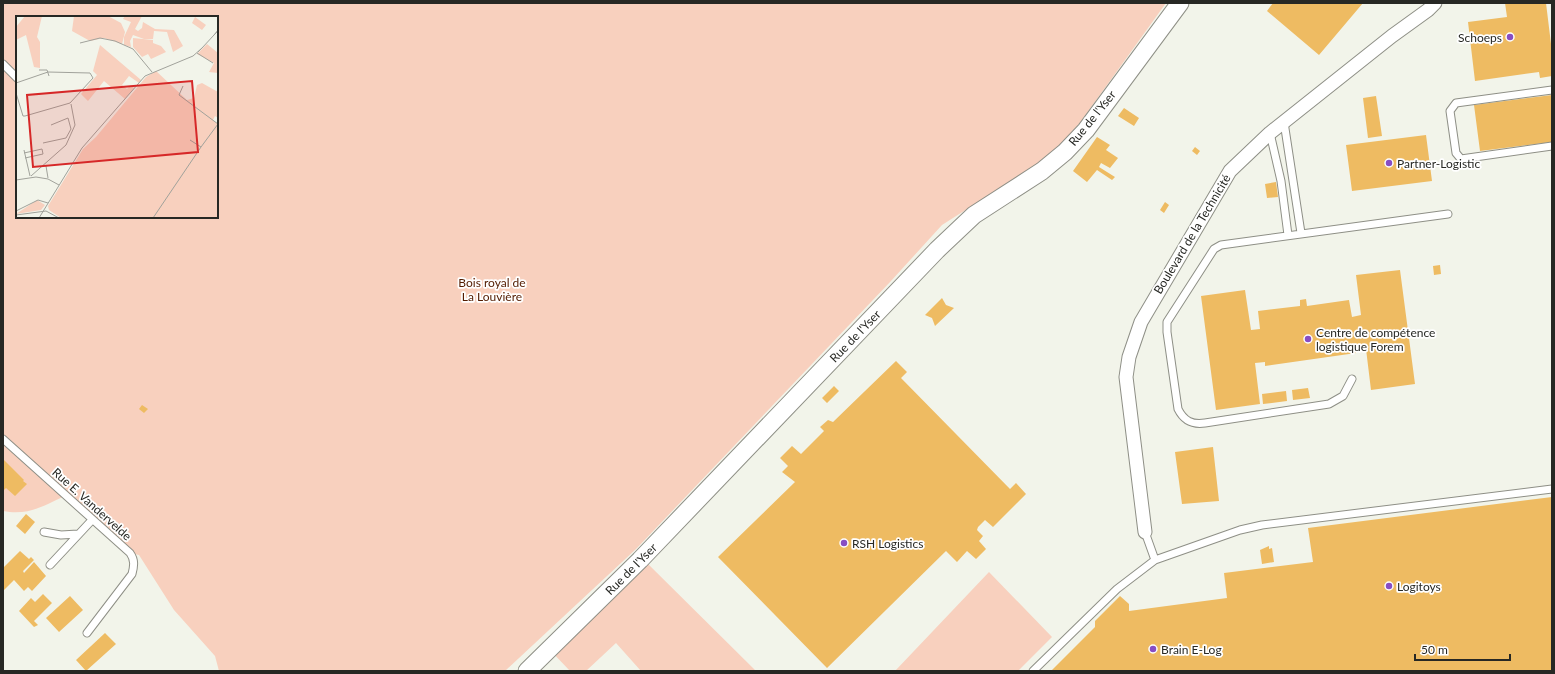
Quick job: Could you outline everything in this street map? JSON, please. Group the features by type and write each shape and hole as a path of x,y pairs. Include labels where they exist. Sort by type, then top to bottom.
{"street":[{"name":"Rue de l'Yser","path":"527,671 640,560 937,250 974,215 1042,171 1065,152 1086,130 1180,3"},
{"name":"Boulevard de la Technicité","path":"1144,532 1126,377 1134,339 1152,302 1230,171 1270,133 1435,3"}],"lane":[{"path":"3,64 16,77"},
{"path":"1552,90 1456,103 1450,111 1456,153 1461,159 1552,146"},
{"path":"1284,122 1301,233"},
{"path":"1270,133 1281,181 1288,235"},
{"path":"1352,379 1343,396 1329,404 1199,424 1186,420 1178,409 1167,332 1167,322 1214,249 1228,243 1448,214"},
{"name":"Rue E. Vandervelde","path":"3,439 130,553 134,564 132,574 87,633"},
{"path":"1033,671 1117,589 1155,560 1240,530 1262,525 1552,489"},
{"path":"50,565 92,520"},
{"path":"44,532 61,535 78,534"},
{"path":"1144,532 1155,560"}],"green space":[{"name":"Bois royal de La Louvière","path":"3,3 1166,3 1079,124 1059,146 1036,165 942,225 891,281 636,549 505,671 219,671 215,656 174,610 139,555 130,553 65,496 35,509 12,512 3,511"},
{"path":"646,562 756,671 641,671 616,643 586,671 570,671 550,650"},
{"path":"989,572 1052,637 1018,671 895,671"}],"building":[{"path":"1273,3 1363,3 1319,55 1267,11"},
{"name":"Schoeps","path":"1505,3 1546,3 1552,52 1552,76 1540,78 1539,72 1475,81 1468,22 1507,17"},
{"path":"1552,95 1552,142 1480,151 1474,105"},
{"path":"1376,96 1382,136 1368,138 1363,98"},
{"path":"1124,108 1139,118 1134,126 1118,116"},
{"name":"Partner-Logistic","path":"1426,135 1432,181 1352,191 1346,145"},
{"path":"1097,137 1110,145 1106,150 1118,158 1110,168 1101,163 1099,167 1115,177 1112,180 1097,170 1087,182 1073,171"},
{"path":"1195,147 1200,151 1197,155 1192,151"},
{"path":"1276,182 1278,197 1267,198 1265,184"},
{"path":"1165,202 1169,205 1164,213 1160,210"},
{"path":"1440,265 1441,274 1434,275 1433,266"},
{"name":"Centre de compétence logistique Forem","path":"1400,270 1415,384 1371,390 1366,349 1356,350 1356,353 1265,366 1265,362 1255,363 1260,404 1216,410 1201,296 1245,290 1251,330 1260,329 1258,311 1300,306 1300,300 1306,299 1307,306 1349,300 1352,317 1361,315 1356,275"},
{"path":"942,298 946,305 954,308 935,326 932,318 925,315"},
{"name":"RSH Logistics","path":"896,361 907,372 901,378 1010,489 1016,483 1026,494 993,527 985,520 978,527 977,530 983,536 979,541 986,549 976,559 967,551 957,562 946,551 827,668 718,557 795,482 782,472 788,466 780,458 792,446 801,454 824,431 820,427 828,420 833,422"},
{"path":"834,386 839,391 827,403 822,398"},
{"path":"1308,388 1310,398 1293,400 1292,390"},
{"path":"1286,391 1287,401 1263,404 1262,394"},
{"path":"142,405 148,409 144,413 139,409"},
{"path":"1213,447 1219,501 1182,504 1175,452"},
{"path":"3,459 27,484 15,496 6,488 4,490 3,488"},
{"name":"Logitoys","path":"1552,497 1552,671 1051,671 1095,627 1095,621 1120,596 1129,604 1129,611 1227,598 1224,573 1313,562 1308,528"},
{"path":"26,514 35,522 25,534 16,526"},
{"path":"1269,546 1269,549 1272,548 1274,562 1262,564 1260,550"},
{"path":"20,551 29,559 31,557 34,560 23,571 24,573 34,562 46,576 32,591 28,587 24,591 14,580 3,591 3,568"},
{"path":"43,594 52,603 34,621 38,625 34,627 19,611 31,598 35,602"},
{"path":"70,596 83,610 59,632 46,618"},
{"path":"105,633 116,644 86,671 76,660"}],"place":[{"name":"Schoeps","path":"1510,37"},
{"name":"Partner-Logistic","path":"1389,163"},
{"name":"Centre de compétence logistique Forem","path":"1308,339"},
{"name":"RSH Logistics","path":"844,543"},
{"name":"Logitoys","path":"1389,586"},
{"name":"Brain E-Log","path":"1153,649"}]}
